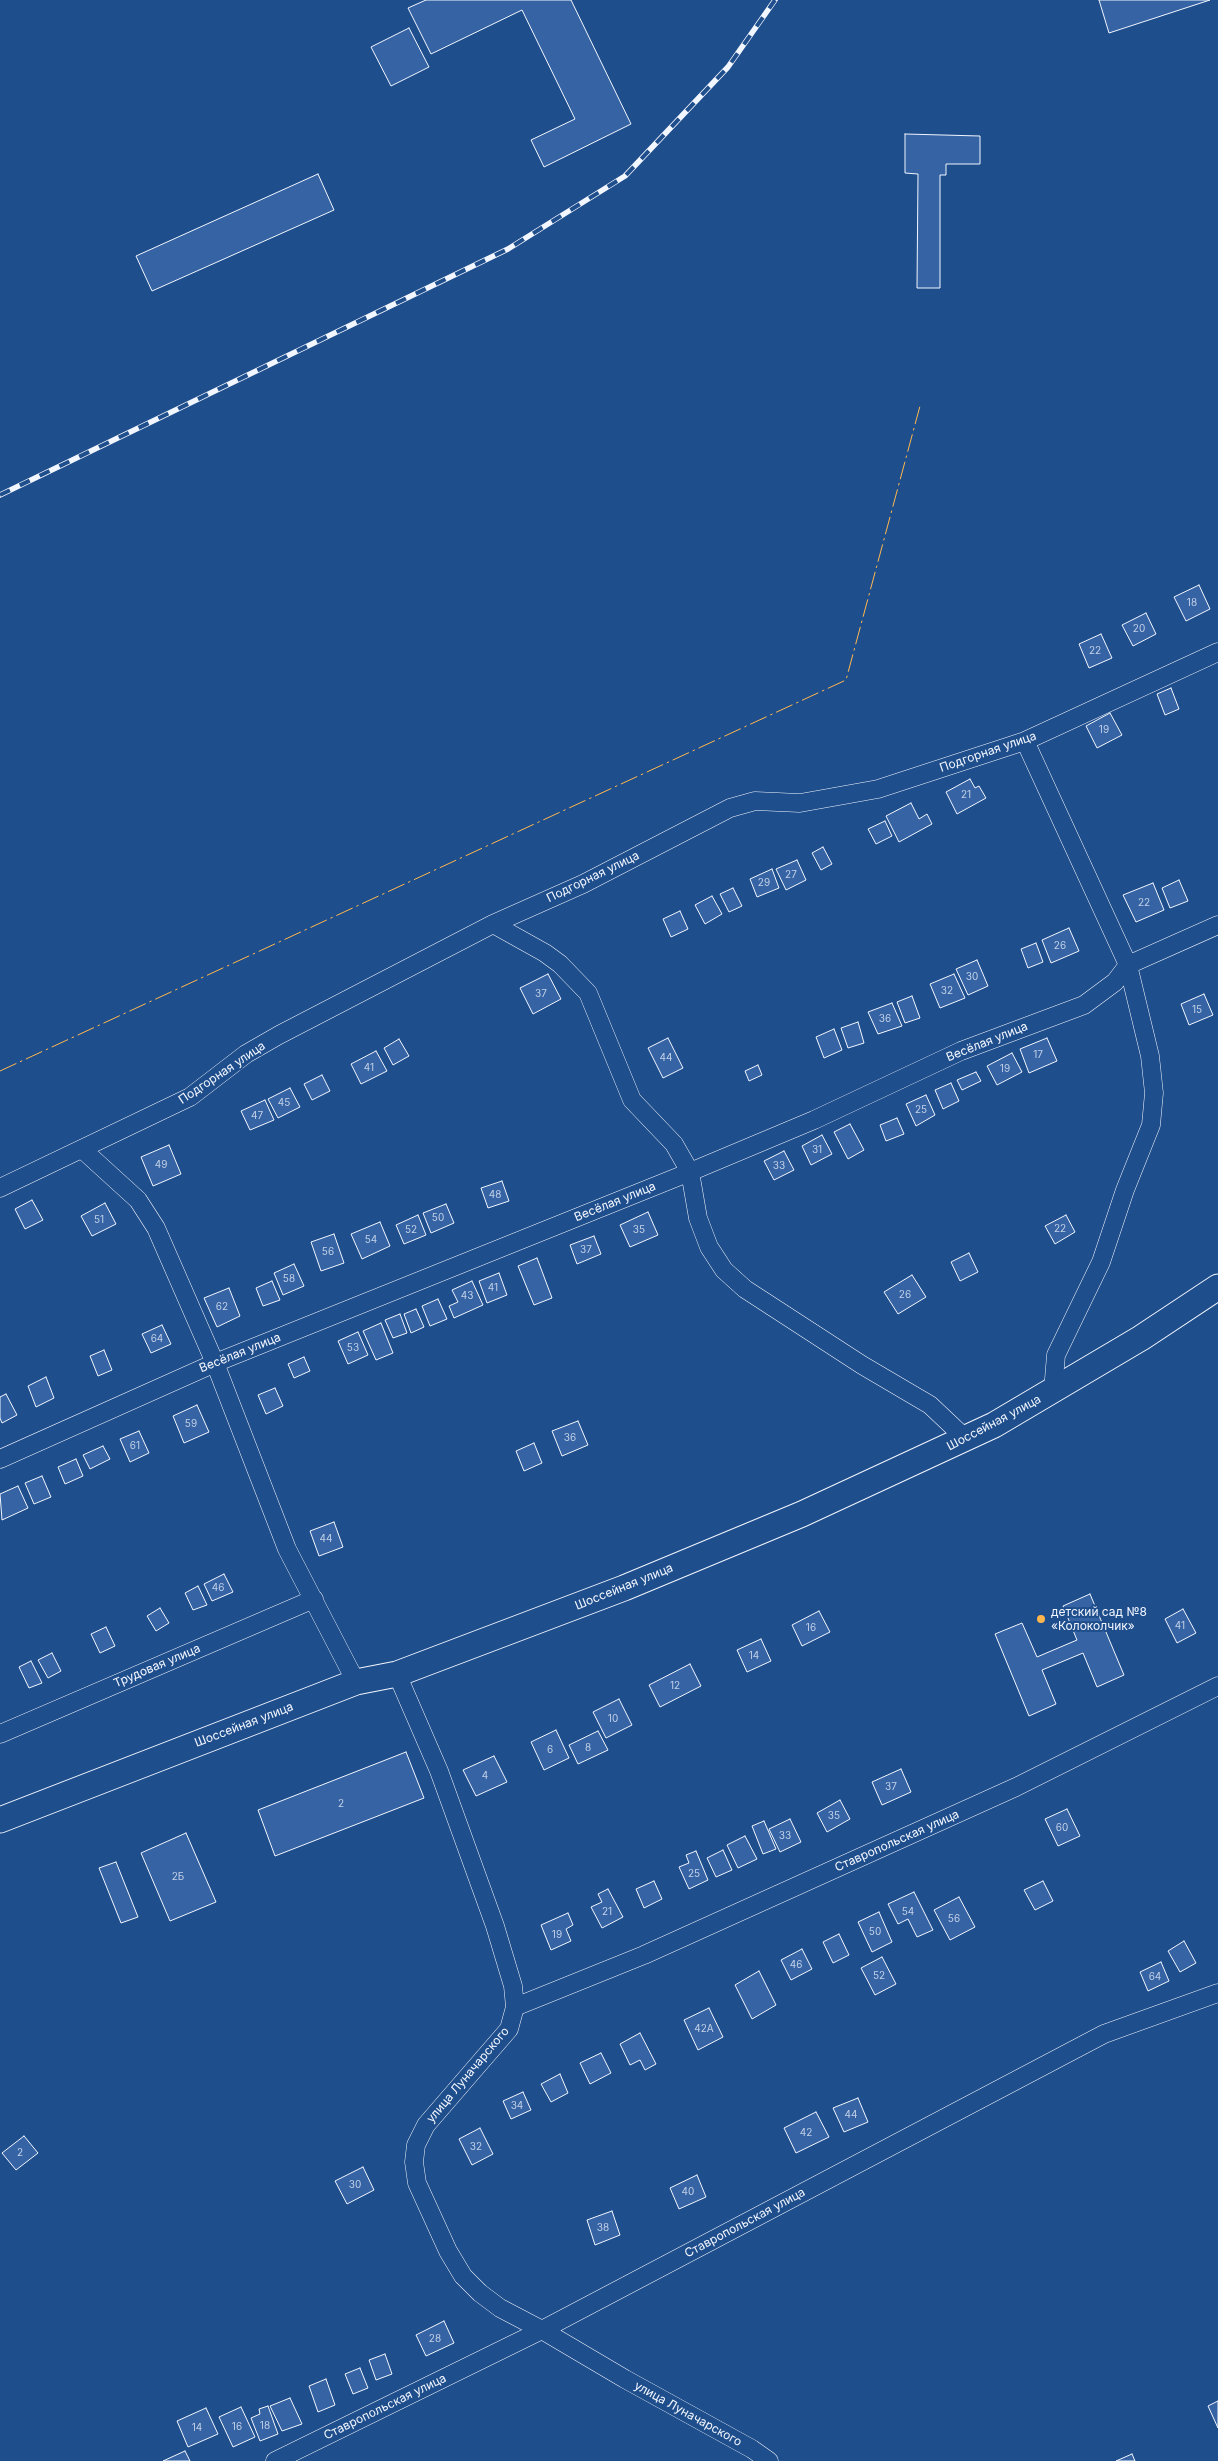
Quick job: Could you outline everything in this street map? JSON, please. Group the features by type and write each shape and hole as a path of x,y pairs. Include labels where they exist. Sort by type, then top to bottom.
{"main road":[{"name":"Шоссейная улица","path":"0,1820 356,1682 397,1674 642,1580 802,1514 994,1426 1141,1338 1218,1287"}],"street":[{"name":"Подгорная улица","path":"0,1188 190,1097 224,1070 271,1040 493,924 583,884 730,808 755,800 800,803 878,789 1025,741 1218,652"},
{"path":"1025,741 1128,965 1150,1056 1154,1093 1151,1125 1125,1190 1101,1262 1056,1355 1053,1391"},
{"path":"493,924 545,953 560,964 588,993 632,1100 674,1144 690,1172 698,1218 708,1247 724,1270 746,1289 862,1365 930,1405 966,1439"},
{"name":"Весёлая улица","path":"0,1459 215,1363 690,1172 814,1120 961,1051 1084,1005 1115,982 1128,965 1218,924"},
{"path":"82,1149 138,1200 156,1228 215,1363 287,1549 356,1682"},
{"name":"Трудовая улица","path":"0,1734 314,1599"},
{"name":"улица Луначарского","path":"397,1674 439,1771 495,1926 513,1986 514,2007 509,2029 426,2125 416,2144 414,2162 417,2183 448,2251 463,2276 480,2294 500,2308 542,2330 753,2455 769,2461"},
{"name":"Ставропольская улица","path":"514,2007 644,1955 1016,1787 1218,1686"},
{"name":"Ставропольская улица","path":"275,2461 542,2330 1104,2034 1218,1992"}],"building":[{"path":"426,0 571,0 631,124 544,167 531,140 575,119 522,10 431,54 408,8"},
{"path":"1099,0 1210,0 1109,33"},
{"path":"409,28 429,67 391,86 371,47"},
{"path":"905,134 980,136 980,164 946,164 946,175 940,175 940,288 917,288 918,174 905,173"},
{"path":"318,174 334,210 152,291 136,256"},
{"path":"1199,585 1210,609 1186,621 1174,597"},
{"path":"1146,613 1156,634 1133,646 1122,625"},
{"path":"1101,634 1112,658 1089,668 1079,644"},
{"path":"1171,688 1179,709 1165,715 1157,694"},
{"path":"1110,713 1122,735 1097,748 1086,726"},
{"path":"970,779 975,788 979,786 986,798 957,814 946,792"},
{"path":"911,803 919,819 927,814 932,824 899,842 886,816"},
{"path":"885,821 892,836 876,844 868,829"},
{"path":"823,847 832,864 821,870 812,853"},
{"path":"797,860 806,880 786,890 776,869"},
{"path":"772,869 779,888 757,897 750,879"},
{"path":"1179,880 1188,901 1170,908 1162,888"},
{"path":"1153,883 1164,910 1136,922 1123,895"},
{"path":"733,888 742,906 729,912 720,894"},
{"path":"712,896 722,914 705,924 695,905"},
{"path":"680,911 688,929 671,937 663,919"},
{"path":"1069,928 1079,951 1051,963 1042,940"},
{"path":"1036,943 1043,962 1028,968 1021,949"},
{"path":"977,960 988,986 968,995 956,969"},
{"path":"548,974 561,999 533,1014 520,988"},
{"path":"954,974 965,998 940,1008 930,984"},
{"path":"1204,994 1213,1015 1189,1025 1181,1004"},
{"path":"912,996 920,1018 905,1023 897,1002"},
{"path":"892,1003 902,1026 878,1034 868,1012"},
{"path":"858,1022 864,1043 848,1048 841,1028"},
{"path":"834,1029 842,1050 824,1058 816,1037"},
{"path":"668,1038 683,1068 663,1078 648,1048"},
{"path":"1047,1038 1057,1061 1029,1073 1020,1049"},
{"path":"399,1039 409,1056 393,1065 384,1048"},
{"path":"376,1051 387,1071 361,1084 351,1064"},
{"path":"1012,1053 1022,1072 997,1085 987,1066"},
{"path":"758,1065 762,1075 749,1081 745,1071"},
{"path":"976,1072 981,1081 962,1090 957,1080"},
{"path":"322,1075 330,1091 312,1100 304,1084"},
{"path":"951,1083 959,1101 943,1109 935,1090"},
{"path":"290,1088 300,1107 278,1118 268,1099"},
{"path":"926,1095 935,1115 916,1126 906,1104"},
{"path":"265,1100 274,1120 250,1130 241,1111"},
{"path":"897,1118 904,1134 886,1141 880,1125"},
{"path":"850,1124 864,1150 848,1159 834,1132"},
{"path":"822,1135 832,1154 811,1165 802,1146"},
{"path":"169,1145 181,1174 153,1186 141,1157"},
{"path":"784,1151 794,1170 774,1180 764,1161"},
{"path":"502,1181 509,1201 488,1208 481,1188"},
{"path":"32,1200 43,1220 25,1229 15,1209"},
{"path":"105,1203 116,1224 92,1236 81,1216"},
{"path":"446,1204 454,1223 431,1233 423,1213"},
{"path":"648,1212 658,1235 630,1247 620,1225"},
{"path":"418,1215 426,1235 404,1244 396,1225"},
{"path":"1066,1215 1075,1232 1055,1244 1045,1226"},
{"path":"380,1222 390,1246 362,1259 351,1234"},
{"path":"334,1234 344,1263 321,1271 311,1242"},
{"path":"594,1236 601,1254 577,1264 570,1245"},
{"path":"969,1253 978,1272 960,1281 951,1262"},
{"path":"537,1258 552,1298 534,1305 518,1266"},
{"path":"294,1264 304,1286 283,1295 274,1273"},
{"path":"499,1273 507,1295 487,1303 479,1281"},
{"path":"912,1275 926,1297 898,1314 884,1292"},
{"path":"272,1281 280,1300 263,1306 256,1288"},
{"path":"472,1281 483,1305 454,1318 449,1306 458,1302 452,1290"},
{"path":"229,1288 240,1316 217,1327 204,1298"},
{"path":"438,1299 447,1319 430,1326 422,1306"},
{"path":"416,1309 424,1327 411,1333 404,1314"},
{"path":"400,1314 407,1333 393,1338 385,1320"},
{"path":"381,1323 393,1353 376,1360 363,1331"},
{"path":"162,1325 171,1344 151,1353 142,1334"},
{"path":"358,1332 368,1355 348,1364 338,1341"},
{"path":"104,1350 112,1370 98,1376 90,1356"},
{"path":"304,1357 310,1371 294,1378 288,1364"},
{"path":"46,1377 54,1398 36,1407 28,1386"},
{"path":"275,1388 283,1406 266,1414 258,1395"},
{"path":"6,1394 17,1415 2,1423 0,1418 0,1397"},
{"path":"197,1405 209,1432 184,1443 173,1416"},
{"path":"578,1421 588,1445 562,1456 552,1431"},
{"path":"139,1431 149,1453 130,1462 120,1439"},
{"path":"534,1443 542,1463 524,1471 516,1451"},
{"path":"103,1446 110,1459 90,1469 83,1455"},
{"path":"76,1459 83,1476 65,1484 58,1467"},
{"path":"42,1476 51,1497 34,1504 25,1483"},
{"path":"18,1486 28,1508 2,1520 0,1494"},
{"path":"334,1522 343,1547 319,1556 310,1531"},
{"path":"224,1574 233,1592 212,1601 204,1584"},
{"path":"198,1586 207,1605 193,1610 185,1593"},
{"path":"1090,1594 1124,1675 1097,1687 1083,1653 1042,1670 1056,1704 1029,1716 995,1634 1022,1623 1037,1657 1077,1640 1063,1606"},
{"path":"160,1608 169,1623 156,1631 147,1616"},
{"path":"1183,1609 1196,1633 1177,1643 1165,1619"},
{"path":"819,1611 830,1632 802,1646 792,1625"},
{"path":"106,1627 115,1646 100,1653 91,1634"},
{"path":"761,1639 771,1661 747,1672 737,1650"},
{"path":"52,1653 61,1671 48,1678 38,1660"},
{"path":"31,1661 42,1683 29,1688 19,1667"},
{"path":"690,1664 701,1686 660,1707 649,1685"},
{"path":"619,1699 632,1725 606,1738 593,1712"},
{"path":"556,1730 569,1758 544,1770 531,1742"},
{"path":"598,1731 608,1750 578,1764 569,1745"},
{"path":"406,1752 424,1798 275,1856 258,1810"},
{"path":"494,1756 507,1782 476,1796 463,1770"},
{"path":"901,1769 911,1792 882,1805 872,1782"},
{"path":"840,1800 850,1819 827,1832 817,1813"},
{"path":"1067,1809 1080,1836 1058,1846 1045,1819"},
{"path":"790,1819 801,1842 780,1852 769,1829"},
{"path":"764,1821 776,1849 763,1854 752,1826"},
{"path":"186,1833 216,1902 170,1921 141,1853"},
{"path":"745,1836 757,1859 738,1868 727,1845"},
{"path":"723,1850 732,1870 716,1877 707,1858"},
{"path":"696,1851 708,1880 689,1889 679,1867 689,1863 686,1855"},
{"path":"116,1862 138,1917 121,1923 99,1868"},
{"path":"654,1881 662,1899 644,1908 636,1889"},
{"path":"1043,1881 1053,1901 1035,1910 1024,1890"},
{"path":"608,1889 623,1917 602,1928 591,1907 602,1902 598,1894"},
{"path":"914,1892 933,1930 917,1937 908,1919 898,1924 888,1904"},
{"path":"959,1897 975,1927 950,1940 934,1910"},
{"path":"879,1912 892,1942 872,1952 858,1922"},
{"path":"568,1913 573,1925 566,1929 571,1941 551,1950 541,1925"},
{"path":"839,1934 849,1955 833,1963 823,1942"},
{"path":"1184,1941 1196,1963 1180,1972 1168,1951"},
{"path":"802,1949 812,1969 791,1980 781,1960"},
{"path":"882,1957 896,1984 875,1995 861,1968"},
{"path":"1161,1962 1169,1981 1148,1991 1140,1972"},
{"path":"759,1971 776,2005 752,2019 735,1985"},
{"path":"709,2008 723,2037 698,2050 684,2020"},
{"path":"640,2033 656,2064 645,2070 640,2060 630,2065 620,2044"},
{"path":"601,2053 611,2073 590,2084 580,2063"},
{"path":"560,2074 568,2093 551,2102 541,2084"},
{"path":"523,2092 531,2110 511,2119 503,2101"},
{"path":"858,2098 868,2122 844,2132 833,2108"},
{"path":"816,2112 829,2137 796,2153 784,2128"},
{"path":"480,2128 493,2154 472,2165 459,2139"},
{"path":"24,2136 38,2153 16,2170 2,2153"},
{"path":"363,2167 374,2190 347,2204 335,2181"},
{"path":"697,2175 706,2197 679,2209 670,2188"},
{"path":"612,2211 620,2235 595,2245 587,2220"},
{"path":"444,2321 454,2343 426,2356 416,2335"},
{"path":"385,2354 392,2374 376,2380 369,2360"},
{"path":"360,2368 368,2388 353,2394 345,2374"},
{"path":"326,2379 335,2405 318,2412 309,2386"},
{"path":"290,2398 302,2424 282,2431 270,2406"},
{"path":"1218,2401 1218,2428 1208,2406"},
{"path":"268,2406 278,2434 260,2441 251,2418 260,2414 259,2409"},
{"path":"241,2407 255,2437 233,2447 219,2417"},
{"path":"206,2408 218,2434 188,2447 177,2421"},
{"path":"185,2451 190,2461 163,2461"},
{"path":"1132,2454 1135,2461 1116,2461"}],"railway":[{"path":"0,495 508,249 625,176 728,67 775,0"}],"power":[{"path":"0,1071 846,680 920,406"}],"place":[{"name":"детский сад №8 «Колоколчик»","path":"1041,1619"}]}
